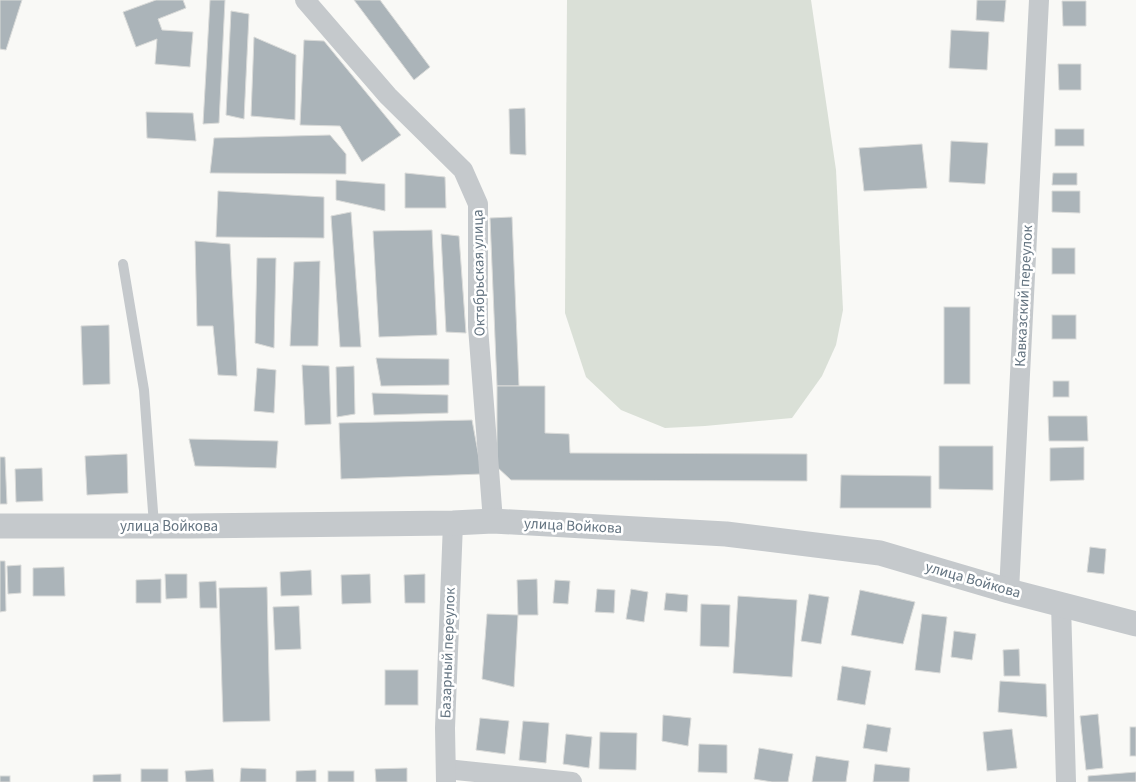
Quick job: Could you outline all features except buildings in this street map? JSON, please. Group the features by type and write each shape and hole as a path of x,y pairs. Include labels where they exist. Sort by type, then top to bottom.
{"street":[{"name":"Октябрьская улица","path":"305,0 388,96 463,170 478,204 478,327 492,521"},
{"name":"Кавказский переулок","path":"1009,591 1039,0"},
{"name":"улица Войкова","path":"0,526 453,523 492,521 726,534 880,553 1009,591 1136,624"},
{"name":"Базарный переулок","path":"446,776 445,728 453,523"},
{"path":"1061,604 1066,782"},
{"path":"446,776 572,782"}],"lane":[{"path":"123,264 144,390 154,526"}],"shaded area":[{"path":"567,0 811,0 836,170 843,310 836,345 822,376 792,418 665,428 621,410 586,377 565,313"}]}
